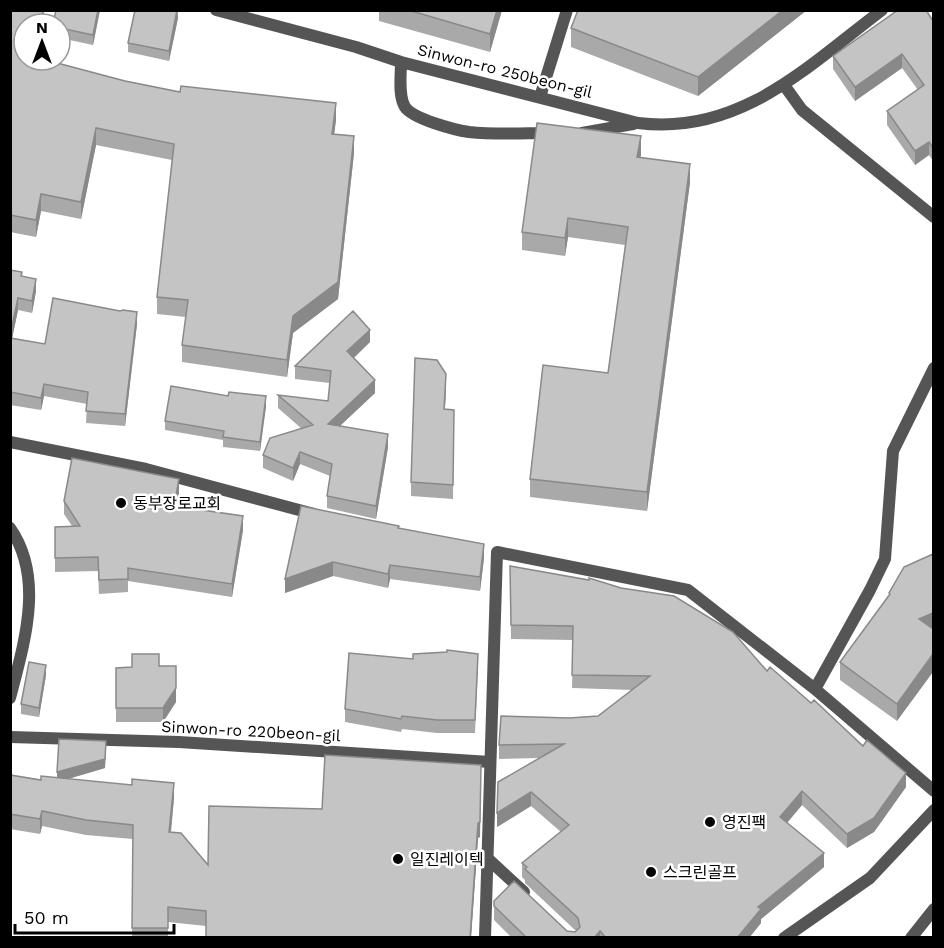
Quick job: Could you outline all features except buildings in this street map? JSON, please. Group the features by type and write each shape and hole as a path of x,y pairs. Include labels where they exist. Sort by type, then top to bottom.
{"street":[{"name":"Sinwon-ro 250beon-gil","path":"216,10 401,62 638,123 679,125 726,114 755,103 784,85 882,10"},
{"path":"540,97 567,10"},
{"path":"401,62 402,98 410,113 419,118 468,132 576,134 638,123"},
{"path":"784,85 802,110 933,217"},
{"path":"815,689 885,559 893,452 933,368"},
{"path":"10,442 146,469 294,510 328,517"},
{"path":"10,528 23,556 28,575 29,593 23,645 10,698"},
{"path":"485,938 490,762 491,551 688,590 815,689 933,791"},
{"name":"Sinwon-ro 220beon-gil","path":"10,736 178,742 490,762"},
{"path":"784,938 870,878 933,810"},
{"path":"487,858 535,903"},
{"path":"911,938 933,909"}],"place":[{"name":"동부장로교회","path":"121,503"},
{"name":"영진팩","path":"710,822"},
{"name":"일진레이텍","path":"398,859"},
{"name":"스크린골프","path":"651,872"}]}
